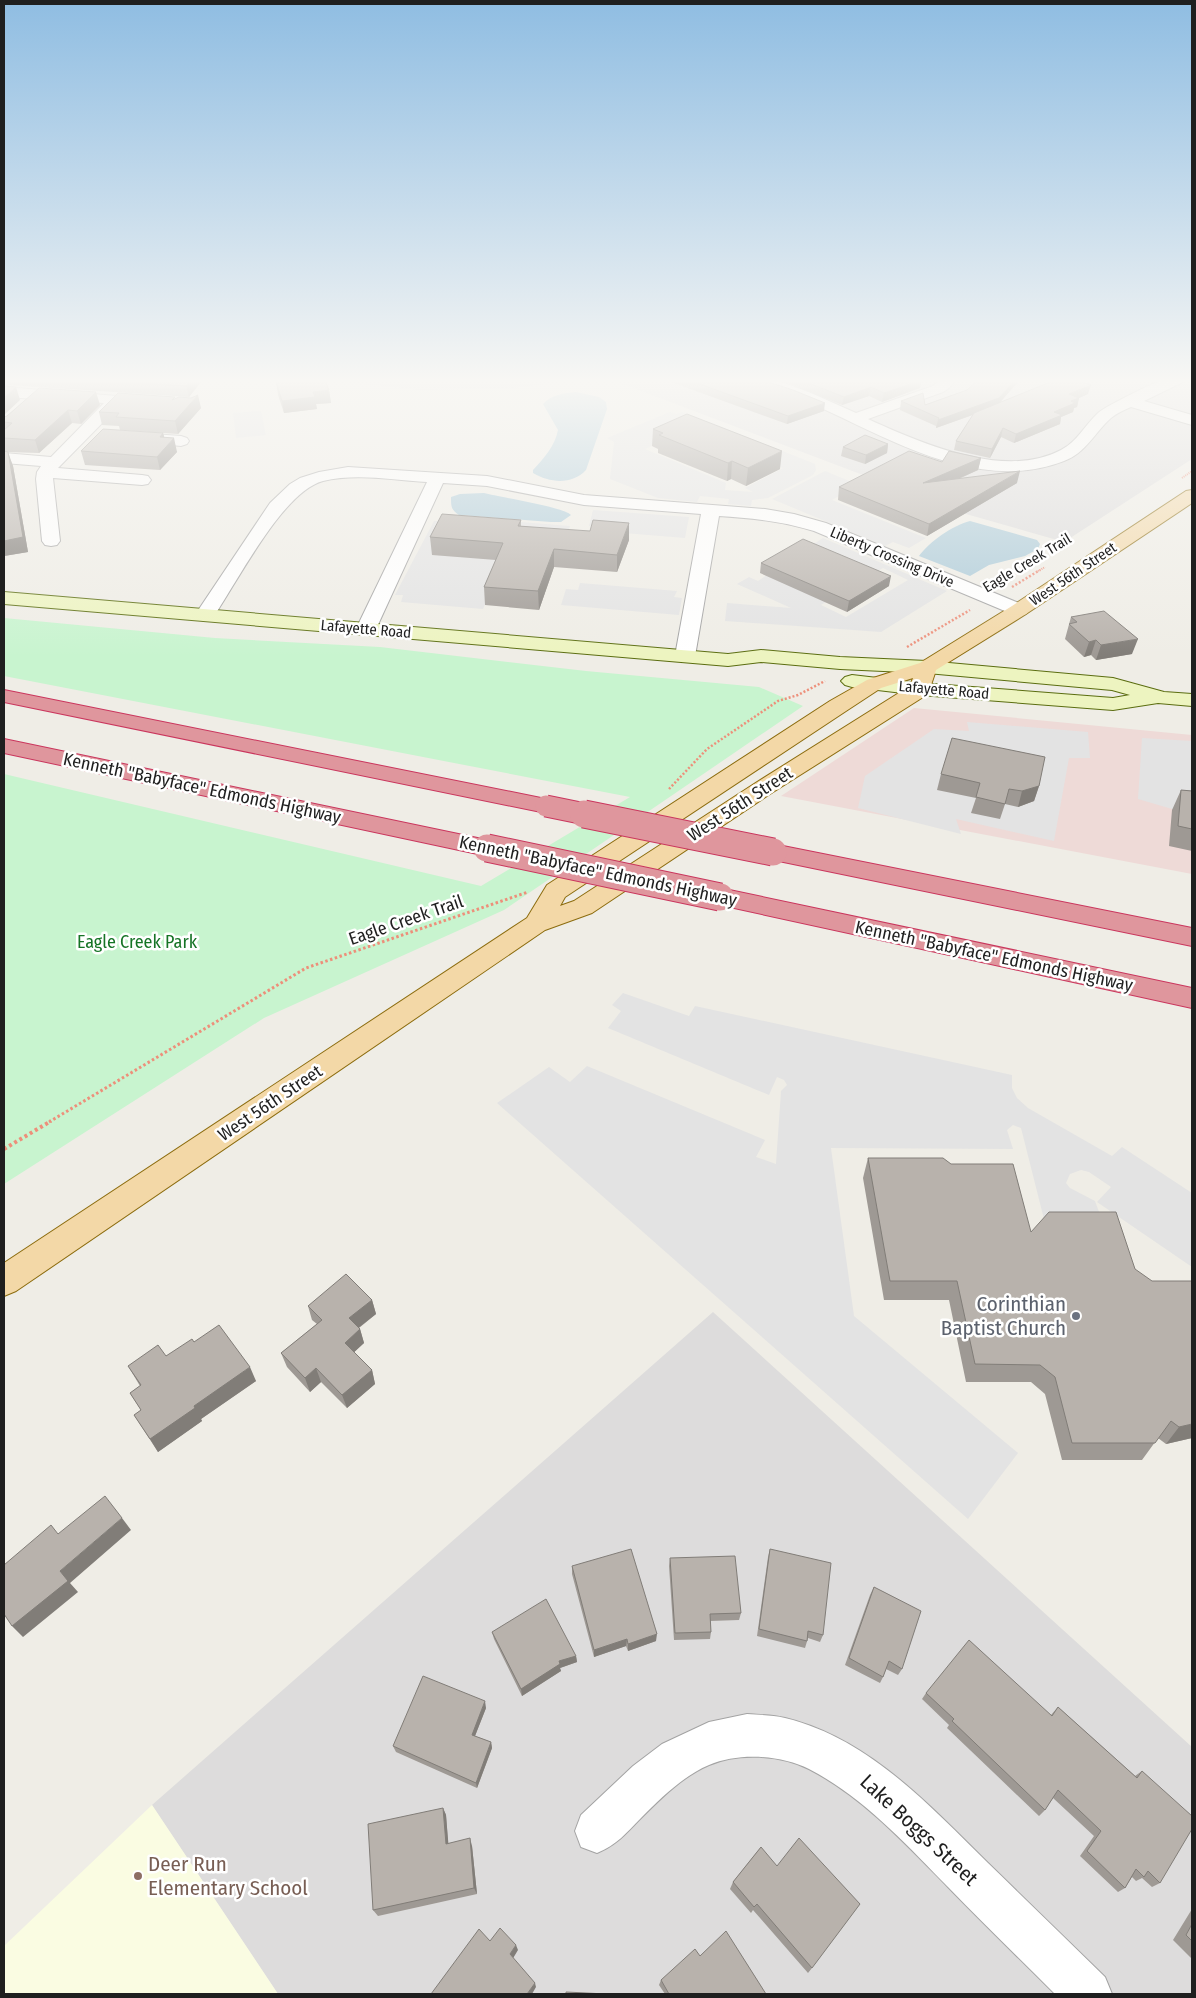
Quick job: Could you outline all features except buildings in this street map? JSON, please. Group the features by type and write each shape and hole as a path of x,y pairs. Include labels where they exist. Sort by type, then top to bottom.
{"highway":[{"path":"4,696 1192,936"},
{"name":"Kenneth \"Babyface\" Edmonds Highway","path":"4,746 1192,998"}],"main road":[{"name":"West 56th Street","path":"536,924 556,891 874,684 927,667 1019,610 1192,495"},
{"name":"Lafayette Road","path":"4,598 728,660 761,656 840,664 927,667 1113,684 1163,698"},
{"name":"Lafayette Road","path":"728,660 758,672 920,689 1113,704 1163,698 1192,700"},
{"path":"920,689 927,667"},
{"name":"West 56th Street","path":"4,1281 536,924 583,907 762,789 920,689"}],"street":[{"path":"48,471 44,479 51,541"},
{"path":"80,471 142,480"},
{"name":"Liberty Crossing Drive","path":"205,615 276,507 296,488 319,477 348,472 487,482 584,500 765,514 814,525 1019,610"},
{"path":"366,629 437,478"},
{"path":"685,656 711,509"},
{"name":"Lake Boggs Street","path":"597,1832 647,1781 682,1755 710,1743 732,1737 766,1736 787,1740 814,1749 853,1769 902,1810 1088,1994"}],"path":[{"path":"1176,482 1192,472"},
{"name":"Eagle Creek Trail","path":"901,650 970,611 973,606 991,598 1002,589 1018,584 1051,563"},
{"path":"665,792 707,749 778,700 798,695"},
{"name":"Eagle Creek Trail","path":"4,1148 306,968 531,891"}],"shaded area":[{"path":"611,471 698,471 726,483 725,490 753,492 745,488 777,471 815,471 813,475 768,498 752,500 751,506 728,504 729,499 700,496 697,502 658,498 610,479"},
{"path":"826,471 859,485 832,500 926,538 909,548 893,542 885,546 772,499"},
{"path":"853,471 1173,471 1064,542 966,514"},
{"path":"593,510 689,517 685,538 599,531 601,527 589,526"},
{"path":"444,516 570,526 562,547 504,561 483,609 401,602 403,595 395,595 434,521 442,521"},
{"path":"823,538 947,591 881,632 725,621 727,603 791,608 737,584 749,577 758,581","holes":["883,568 908,580 846,617 821,605"]},
{"path":"580,583 677,591 674,597 682,598 679,615 561,605 566,589 578,590"},
{"path":"914,708 1192,735 1192,874 781,796"},
{"path":"967,722 1088,732 1090,758 1069,758 1054,841 956,819 961,834 858,808 865,776 934,729 969,731"},
{"path":"1142,738 1192,741 1192,812 1172,809 1138,799"},
{"path":"623,993 689,1016 695,1006 1012,1075 1012,1088 1017,1098 1028,1108 1112,1156 1122,1147 1192,1193 1192,1267 1097,1202 1111,1187 1089,1172 1081,1170 1070,1174 1066,1183 1070,1188 1095,1201 1106,1231 1047,1231 1021,1128 1013,1125 1007,1130 1013,1149 831,1148 854,1316 1018,1453 968,1519 497,1103 549,1067 570,1082 587,1066 765,1140 756,1157 776,1164 781,1091 787,1085 784,1080 777,1077 769,1095 608,1028 621,1011 612,1005"},
{"path":"713,1312 1192,1747 1192,1994 278,1994 152,1805"},
{"name":"Deer Run Elementary School","path":"152,1805 278,1994 4,1994 4,1946"}],"green space":[{"name":"Eagle Creek Park","path":"4,618 215,638 380,647 586,671 759,687 803,706 504,910 264,1018 4,1184 4,774 481,886 630,797 4,676"}],"water":[{"path":"533,471 585,471 574,478 561,481 546,479 533,473"},
{"path":"484,493 557,509 571,515 561,522 551,522 459,515 451,505 451,497 460,494"},
{"path":"970,521 1037,540 1040,544 1038,549 1025,556 989,565 970,576 919,556 942,535 956,526"}],"place":[{"name":"Corinthian Baptist Church","path":"1076,1316"},
{"name":"Deer Run Elementary School","path":"138,1876"}]}
